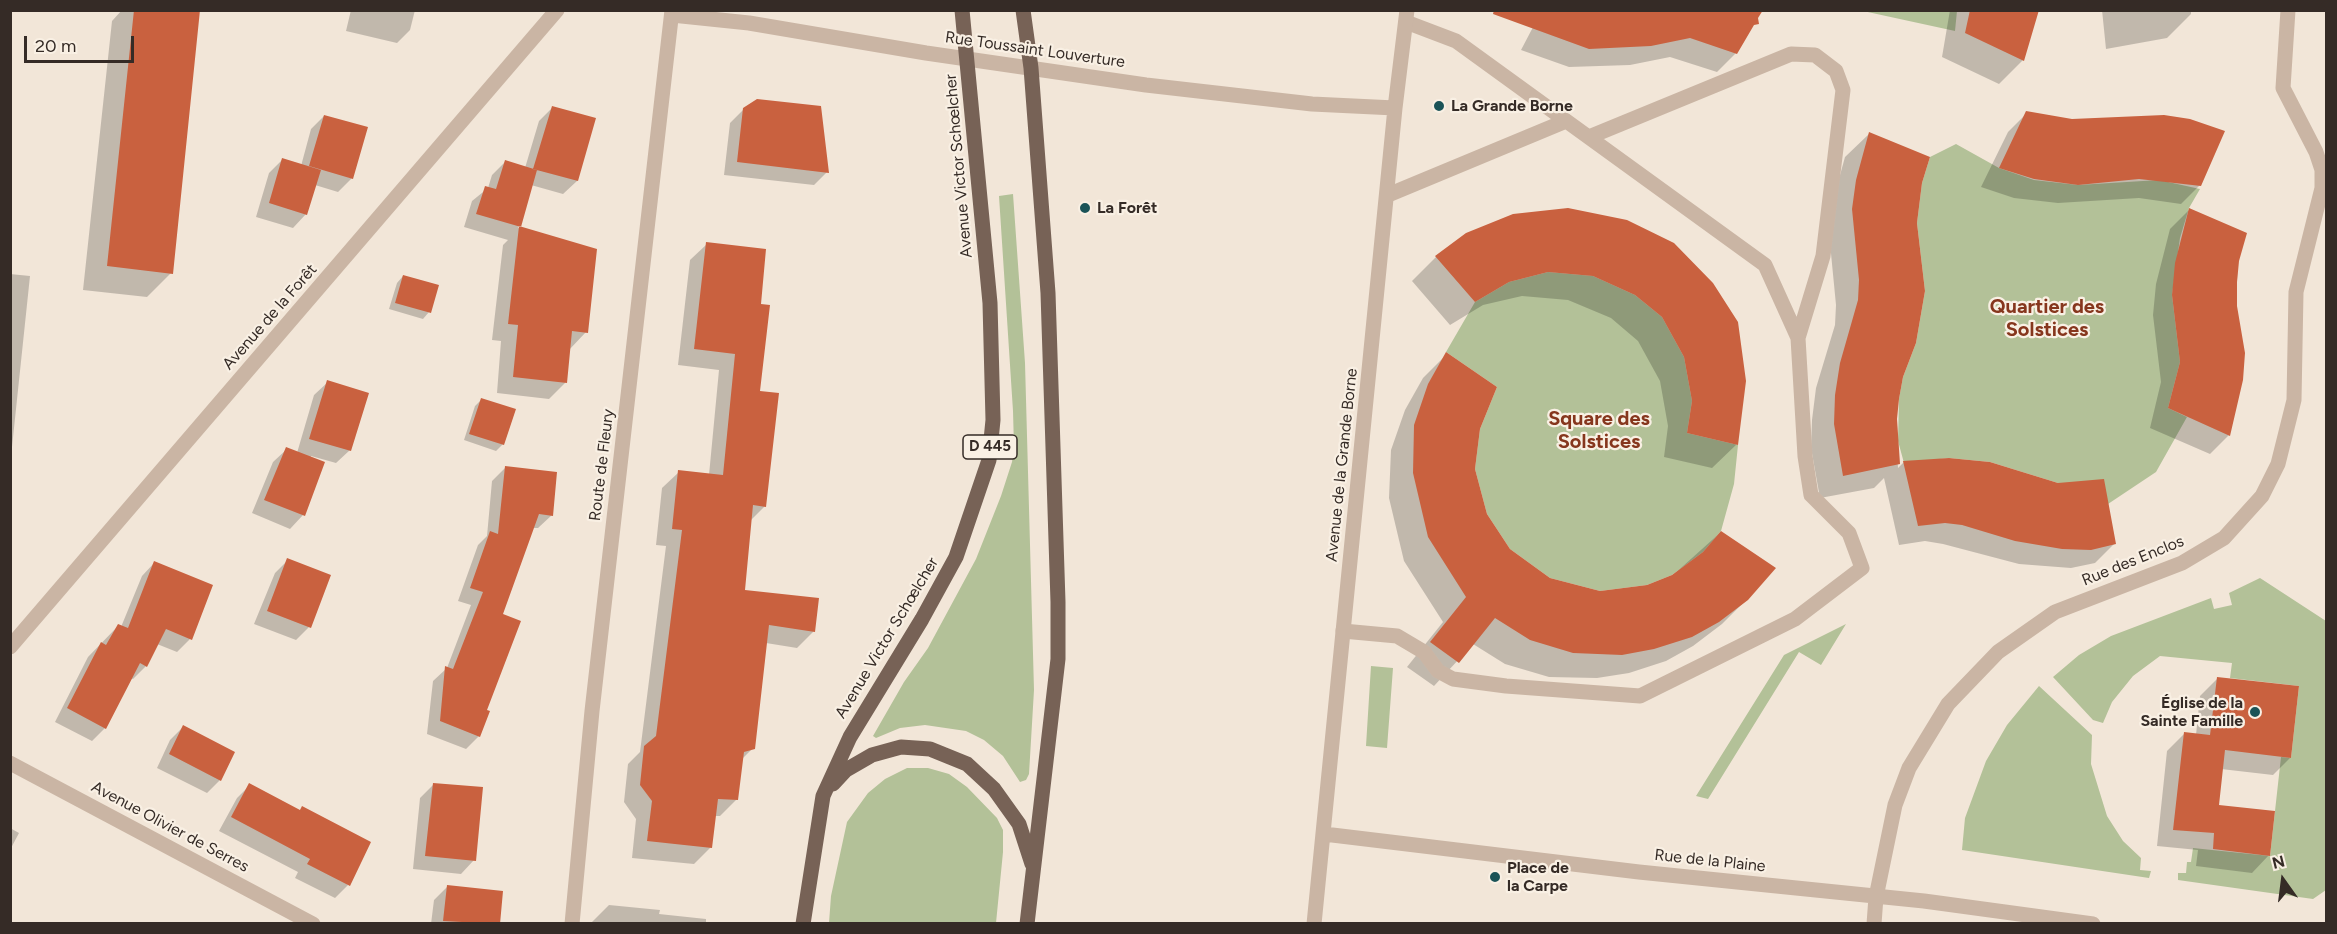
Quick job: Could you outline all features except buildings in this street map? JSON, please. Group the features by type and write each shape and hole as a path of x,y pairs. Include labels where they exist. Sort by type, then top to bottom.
{"main road":[{"name":"Avenue Victor Schœlcher","path":"803,924 823,796 850,737 922,619 956,557 989,460 993,420 990,303 962,10"},
{"path":"1023,10 1031,68 1048,292 1058,648 1027,924"},
{"path":"823,796 846,770 872,755 901,747 930,749 967,764 994,789 1019,824 1034,870"}],"street":[{"name":"Avenue de la Forêt","path":"10,647 557,10"},
{"name":"Rue des Enclos","path":"1874,924 1876,897 1895,805 1909,768 1948,704 1971,677 1998,652 2055,612 2182,563 2224,538 2262,496 2278,464 2294,400 2296,292 2322,188 2322,170 2316,152 2283,88 2288,10"},
{"name":"Rue Toussaint Louverture","path":"672,13 1031,68 1301,102 1395,108"},
{"name":"Route de Fleury","path":"572,924 592,711 672,13"},
{"name":"Avenue de la Grande Borne","path":"1314,924 1395,108 1407,16"},
{"path":"1407,16 1456,41 1765,265 1798,338"},
{"path":"1344,631 1397,636 1424,652 1438,671 1453,679 1506,686 1640,696 1795,619 1862,568 1849,533 1811,495 1805,456 1798,338 1823,256 1843,90 1836,70 1815,55 1791,54 1589,137"},
{"path":"1388,195 1566,121"},
{"name":"Avenue Olivier de Serres","path":"10,763 313,924"},
{"name":"Rue de la Plaine","path":"1324,834 2093,924"}],"green space":[{"path":"1863,11 1957,11 1955,31"},
{"path":"1956,144 1999,168 2034,180 2078,185 2159,180 2200,189 2189,208 2180,238 2172,295 2180,362 2168,408 2187,417 2156,472 2108,504 2083,483 2058,483 1990,462 1949,458 1904,463 1898,441 1899,399 1903,377 1916,343 1925,291 1917,223 1922,183 1930,157"},
{"path":"1013,194 1025,363 1034,690 1029,774 1026,780 1020,782 1003,756 984,740 966,731 925,725 900,728 876,738 873,736 904,682 928,648 976,559 1012,462 1013,411 999,196"},
{"path":"1548,272 1593,276 1635,295 1662,317 1684,357 1692,401 1687,433 1738,445 1734,484 1721,531 1703,552 1672,575 1647,585 1600,591 1550,578 1510,549 1487,514 1475,469 1480,429 1497,387 1446,352 1475,302 1509,282"},
{"path":"2260,578 2326,621 2326,890 2313,899 2178,880 2178,873 2186,873 2187,862 2191,862 2193,848 2270,856 2281,757 2291,758 2299,686 2230,678 2232,663 2160,656 2133,676 2112,702 2103,723 2093,720 2053,677 2079,655 2111,636 2211,598 2214,609 2232,605 2229,593"},
{"path":"1846,624 1821,665 1799,652 1708,799 1696,796 1784,655"},
{"path":"1371,666 1393,668 1387,748 1366,746"},
{"path":"2039,686 2092,735 2091,764 2107,816 2123,841 2141,858 2140,870 2151,871 2149,878 1962,850 1965,818 1986,761 2007,725"},
{"path":"907,768 928,768 949,774 967,787 997,818 1003,830 1003,852 996,923 829,923 831,896 847,822 868,793 885,779"}],"place":[{"name":"La Grande Borne","path":"1439,106"},
{"name":"La Forêt","path":"1085,208"},
{"name":"Église de la Sainte Famille","path":"2255,712"},
{"name":"Place de la Carpe","path":"1495,877"}],"district":[{"name":"Quartier des Solstices","path":"2047,318"},
{"name":"Square des Solstices","path":"1599,430"}]}
